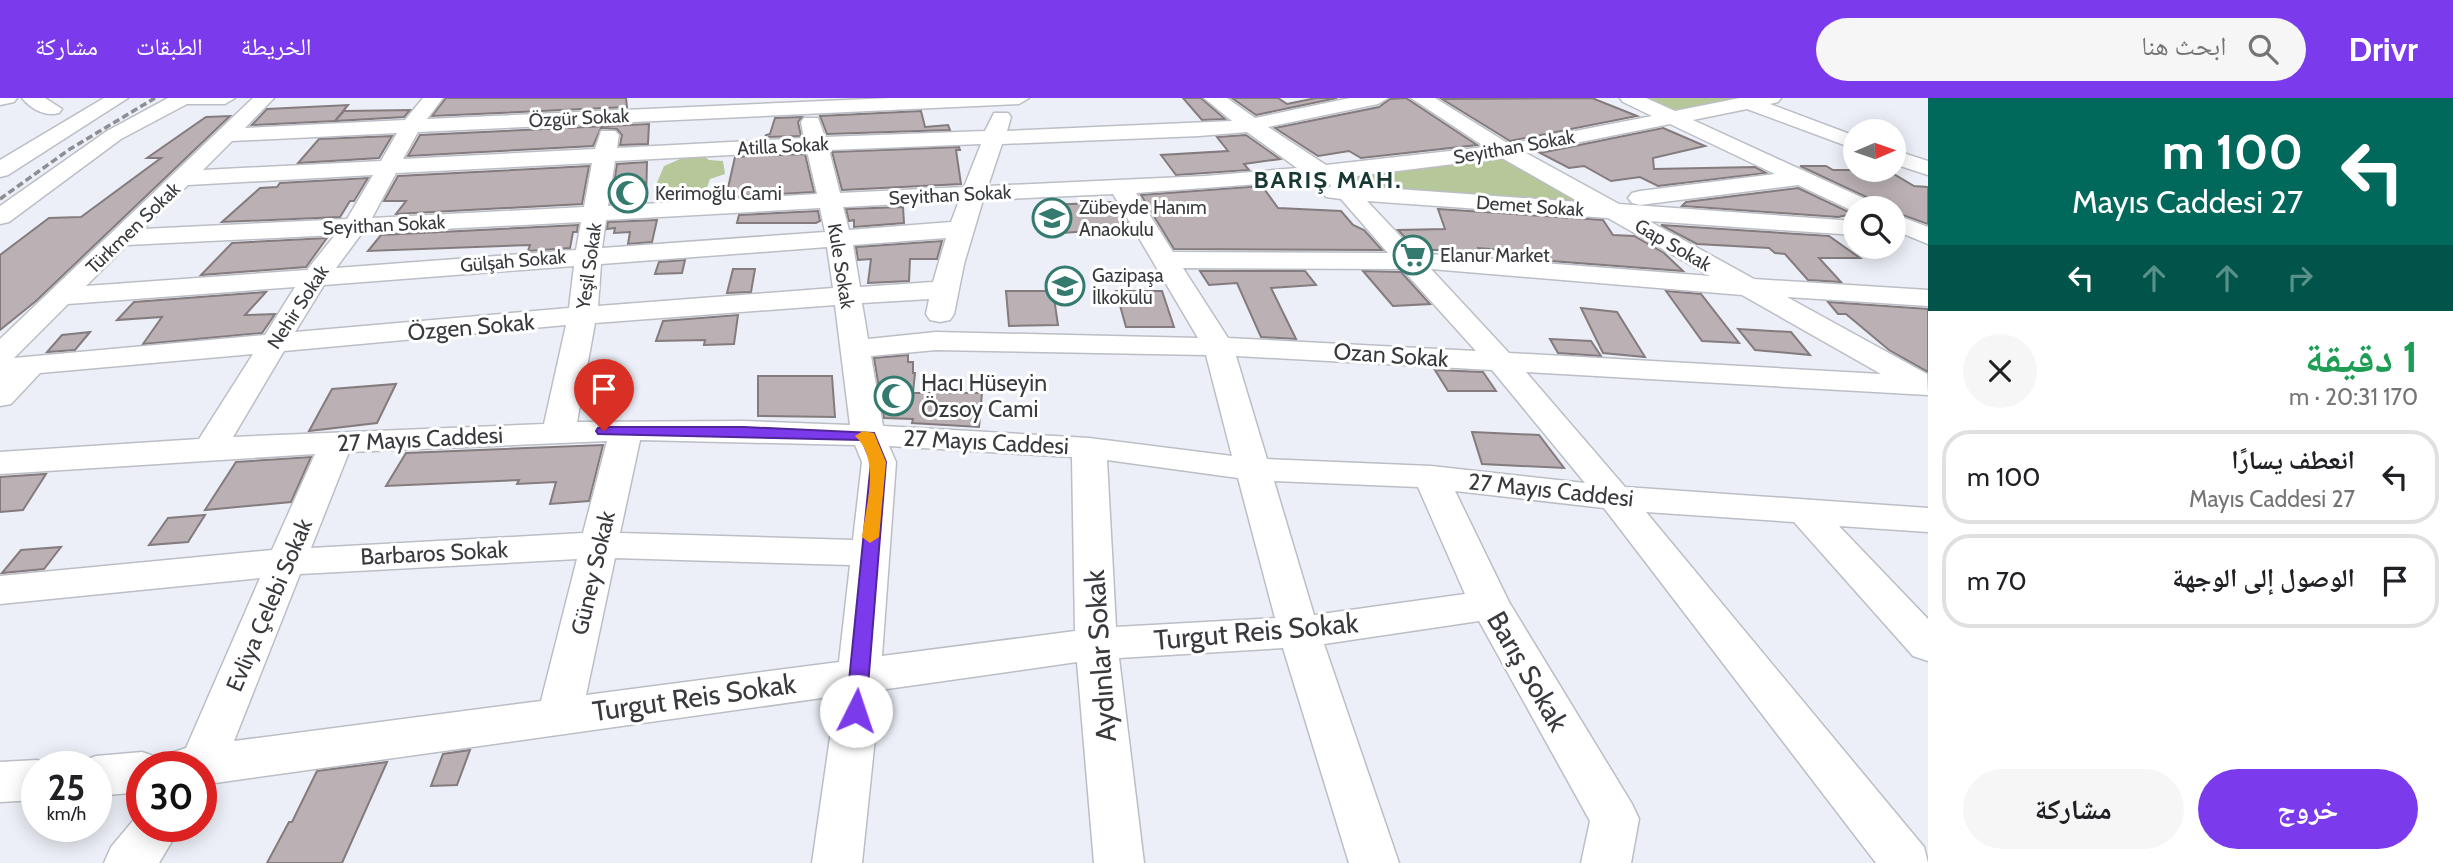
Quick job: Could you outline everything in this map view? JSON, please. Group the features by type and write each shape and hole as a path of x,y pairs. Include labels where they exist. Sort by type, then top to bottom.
{"street":[{"path":"0,99 7,98"},
{"path":"32,98 52,109"},
{"path":"0,170 118,98"},
{"path":"0,217 114,135 183,98 225,98"},
{"name":"Türkmen Sokak","path":"0,355 264,98"},
{"name":"Nehir Sokak","path":"210,448 314,278 355,226 410,128 433,98"},
{"name":"Özgür Sokak","path":"223,135 410,128 613,107 1019,98"},
{"path":"1214,98 1303,162 1336,179 1407,260 1473,329 1578,452 1612,498 1906,863"},
{"path":"1291,98 1314,111"},
{"name":"Atilla Sokak","path":"184,178 815,144 1171,131 1251,125 1378,98"},
{"path":"1630,98 1843,198"},
{"name":"Seyithan Sokak","path":"1336,179 1506,151 1770,98"},
{"path":"936,341 943,290 972,194 995,137 996,99"},
{"name":"Gap Sokak","path":"1426,99 1506,151 1742,286 1927,387"},
{"path":"1747,102 1843,138"},
{"name":"Kule Sokak","path":"809,103 815,144 839,238 853,349 868,436 878,462 859,674 836,863"},
{"name":"Yeşil Sokak","path":"559,433 581,318 588,255 613,107"},
{"path":"1906,161 1928,168"},
{"path":"1616,212 1633,199 1797,178"},
{"name":"Demet Sokak","path":"1205,183 1336,179 1616,212 1843,227"},
{"name":"Seyithan Sokak","path":"123,238 596,214 660,208 1205,183"},
{"path":"1120,186 1218,346 1299,632 1374,863"},
{"name":"Gülşah Sokak","path":"62,296 963,229"},
{"path":"1164,260 1407,260 1928,298"},
{"name":"Özgen Sokak","path":"15,367 274,343 943,290"},
{"name":"Ozan Sokak","path":"853,349 936,341 1218,346 1927,387"},
{"path":"0,397 15,367"},
{"name":"27 Mayıs Caddesi","path":"0,463 210,448 626,430 868,436 1089,448 1254,469 1432,477 1612,498 1928,520"},
{"name":"Güney Sokak","path":"559,716 626,430"},
{"name":"Evliya Çelebi Sokak","path":"204,751 288,562 336,443"},
{"name":"Aydınlar Sokak","path":"1089,448 1096,643 1119,863"},
{"name":"Barış Sokak","path":"1432,477 1490,605 1615,819 1606,863"},
{"path":"1804,511 1928,645"},
{"name":"Barbaros Sokak","path":"0,590 288,562 599,545 869,553"},
{"name":"Turgut Reis Sokak","path":"217,763 1096,643 1299,632 1490,605"},
{"path":"0,782 21,781"},
{"path":"129,863 145,842"}],"green space":[{"path":"1634,98 1743,98 1661,112"},
{"path":"702,155 709,160 723,161 725,174 710,179 706,190 665,196 653,192 664,166 687,156"},
{"path":"1508,157 1585,201 1578,205 1364,189 1352,178"}],"building":[{"path":"446,98 626,98 627,107 432,116"},
{"path":"1183,98 1201,98 1225,119 1202,120"},
{"path":"1232,98 1278,98 1287,104 1316,98 1337,98 1256,115"},
{"path":"1406,98 1477,145 1361,158 1349,151 1318,156 1275,128 1379,107 1390,99"},
{"path":"1592,98 1637,116 1510,141 1442,99"},
{"path":"348,105 335,121 252,125 267,109"},
{"path":"410,110 404,117 335,121 344,111"},
{"path":"921,111 925,127 948,125 950,130 827,134 820,116"},
{"path":"230,116 36,301 0,330 0,255 49,218 81,217 161,158 147,158 206,117"},
{"path":"802,117 798,122 801,136 765,137 770,134 775,118"},
{"path":"649,124 648,144 620,145 622,135 617,129 601,128 593,146 408,156 420,135"},
{"path":"1663,128 1705,146 1653,158 1654,169 1755,167 1766,173 1658,186 1640,177 1611,181 1584,166 1569,168 1540,153"},
{"path":"1246,135 1280,159 1244,164 1249,170 1176,175 1161,155 1228,151 1217,137"},
{"path":"392,136 379,158 298,163 319,139"},
{"path":"959,147 960,150 956,150 961,184 842,190 832,152"},
{"path":"805,154 814,192 726,197 735,157"},
{"path":"647,162 646,201 611,203 617,164"},
{"path":"589,166 582,204 396,214 406,201 384,201 398,176"},
{"path":"1800,166 1826,166 1833,170 1843,170 1843,182 1906,181 1914,186 1928,187 1928,224 1906,216 1906,196 1864,196"},
{"path":"368,178 340,217 222,222 260,188 277,187 280,183"},
{"path":"1262,186 1278,208 1341,211 1382,250 1174,249 1141,195"},
{"path":"1798,188 1843,209 1843,216 1682,206 1686,202"},
{"path":"1114,202 1130,228 1062,233 1050,205"},
{"path":"903,207 904,223 854,227 854,220 849,221 846,209"},
{"path":"1438,209 1603,220 1613,235 1634,236 1664,253 1683,271 1551,261 1547,253 1478,248 1480,255 1453,253 1452,250 1417,250 1398,230 1445,229"},
{"path":"818,211 820,221 816,223 737,223 739,215"},
{"path":"657,220 652,242 628,244 630,232 614,233 615,228 607,229 608,222"},
{"path":"578,225 577,232 573,232 570,248 528,251 530,245 368,251 381,235"},
{"path":"1661,225 1829,236 1843,246 1843,258 1819,258 1841,282 1808,280 1785,254 1775,253 1769,248 1697,244"},
{"path":"327,238 306,267 201,275 232,243"},
{"path":"942,241 937,259 910,259 909,281 868,283 871,259 858,260 856,247"},
{"path":"685,260 682,273 655,274 659,262"},
{"path":"733,269 755,269 751,292 727,293"},
{"path":"1200,271 1305,271 1316,285 1271,288 1296,339 1261,337 1237,283 1209,285"},
{"path":"1363,271 1401,272 1430,304 1393,306"},
{"path":"1006,291 1053,291 1058,325 1009,326"},
{"path":"1116,291 1162,291 1174,327 1126,327"},
{"path":"1666,291 1701,294 1739,343 1702,341"},
{"path":"266,292 245,315 275,314 262,333 143,344 162,317 117,320 134,302"},
{"path":"1828,302 1928,309 1928,372 1889,350 1846,314 1838,314"},
{"path":"1581,308 1617,312 1645,357 1603,353"},
{"path":"738,315 734,344 704,345 705,340 656,341 663,321"},
{"path":"1738,329 1791,332 1810,355 1755,350"},
{"path":"90,332 75,350 47,352 62,335"},
{"path":"1550,339 1591,341 1601,356 1558,353"},
{"path":"908,355 908,362 913,362 915,373 913,393 982,393 979,427 912,423 913,419 884,418 874,358"},
{"path":"1435,370 1483,372 1496,391 1448,391"},
{"path":"758,376 832,376 835,417 758,416"},
{"path":"396,384 377,423 309,431 332,389"},
{"path":"1472,432 1539,435 1564,468 1482,464"},
{"path":"603,445 589,501 550,504 556,482 517,484 519,480 386,486 406,453"},
{"path":"311,457 291,502 205,510 236,462"},
{"path":"46,474 23,510 0,512 0,477"},
{"path":"205,515 188,542 149,545 168,518"},
{"path":"61,547 44,569 2,573 21,550"},
{"path":"470,750 457,785 431,786 443,754"},
{"path":"387,762 342,863 267,863 289,822 292,822 317,771"}],"railway":[{"path":"0,199 70,149 155,98"}],"slow traffic":[{"path":"863,436 868,436 878,462 870,537"}],"place":[{"name":"Kerimoğlu Cami","path":"628,193"},
{"name":"Zübeyde Hanım Anaokulu","path":"1052,218"},
{"name":"Elanur Market","path":"1413,255"},
{"name":"Gazipaşa İlkokulu","path":"1065,286"},
{"name":"Hacı Hüseyin Özsoy Cami","path":"894,396"}],"district":[{"name":"BARIŞ MAH.","path":"1328,179"}],"route":[{"path":"604,431 744,431 868,436 878,462 856,711"}]}
